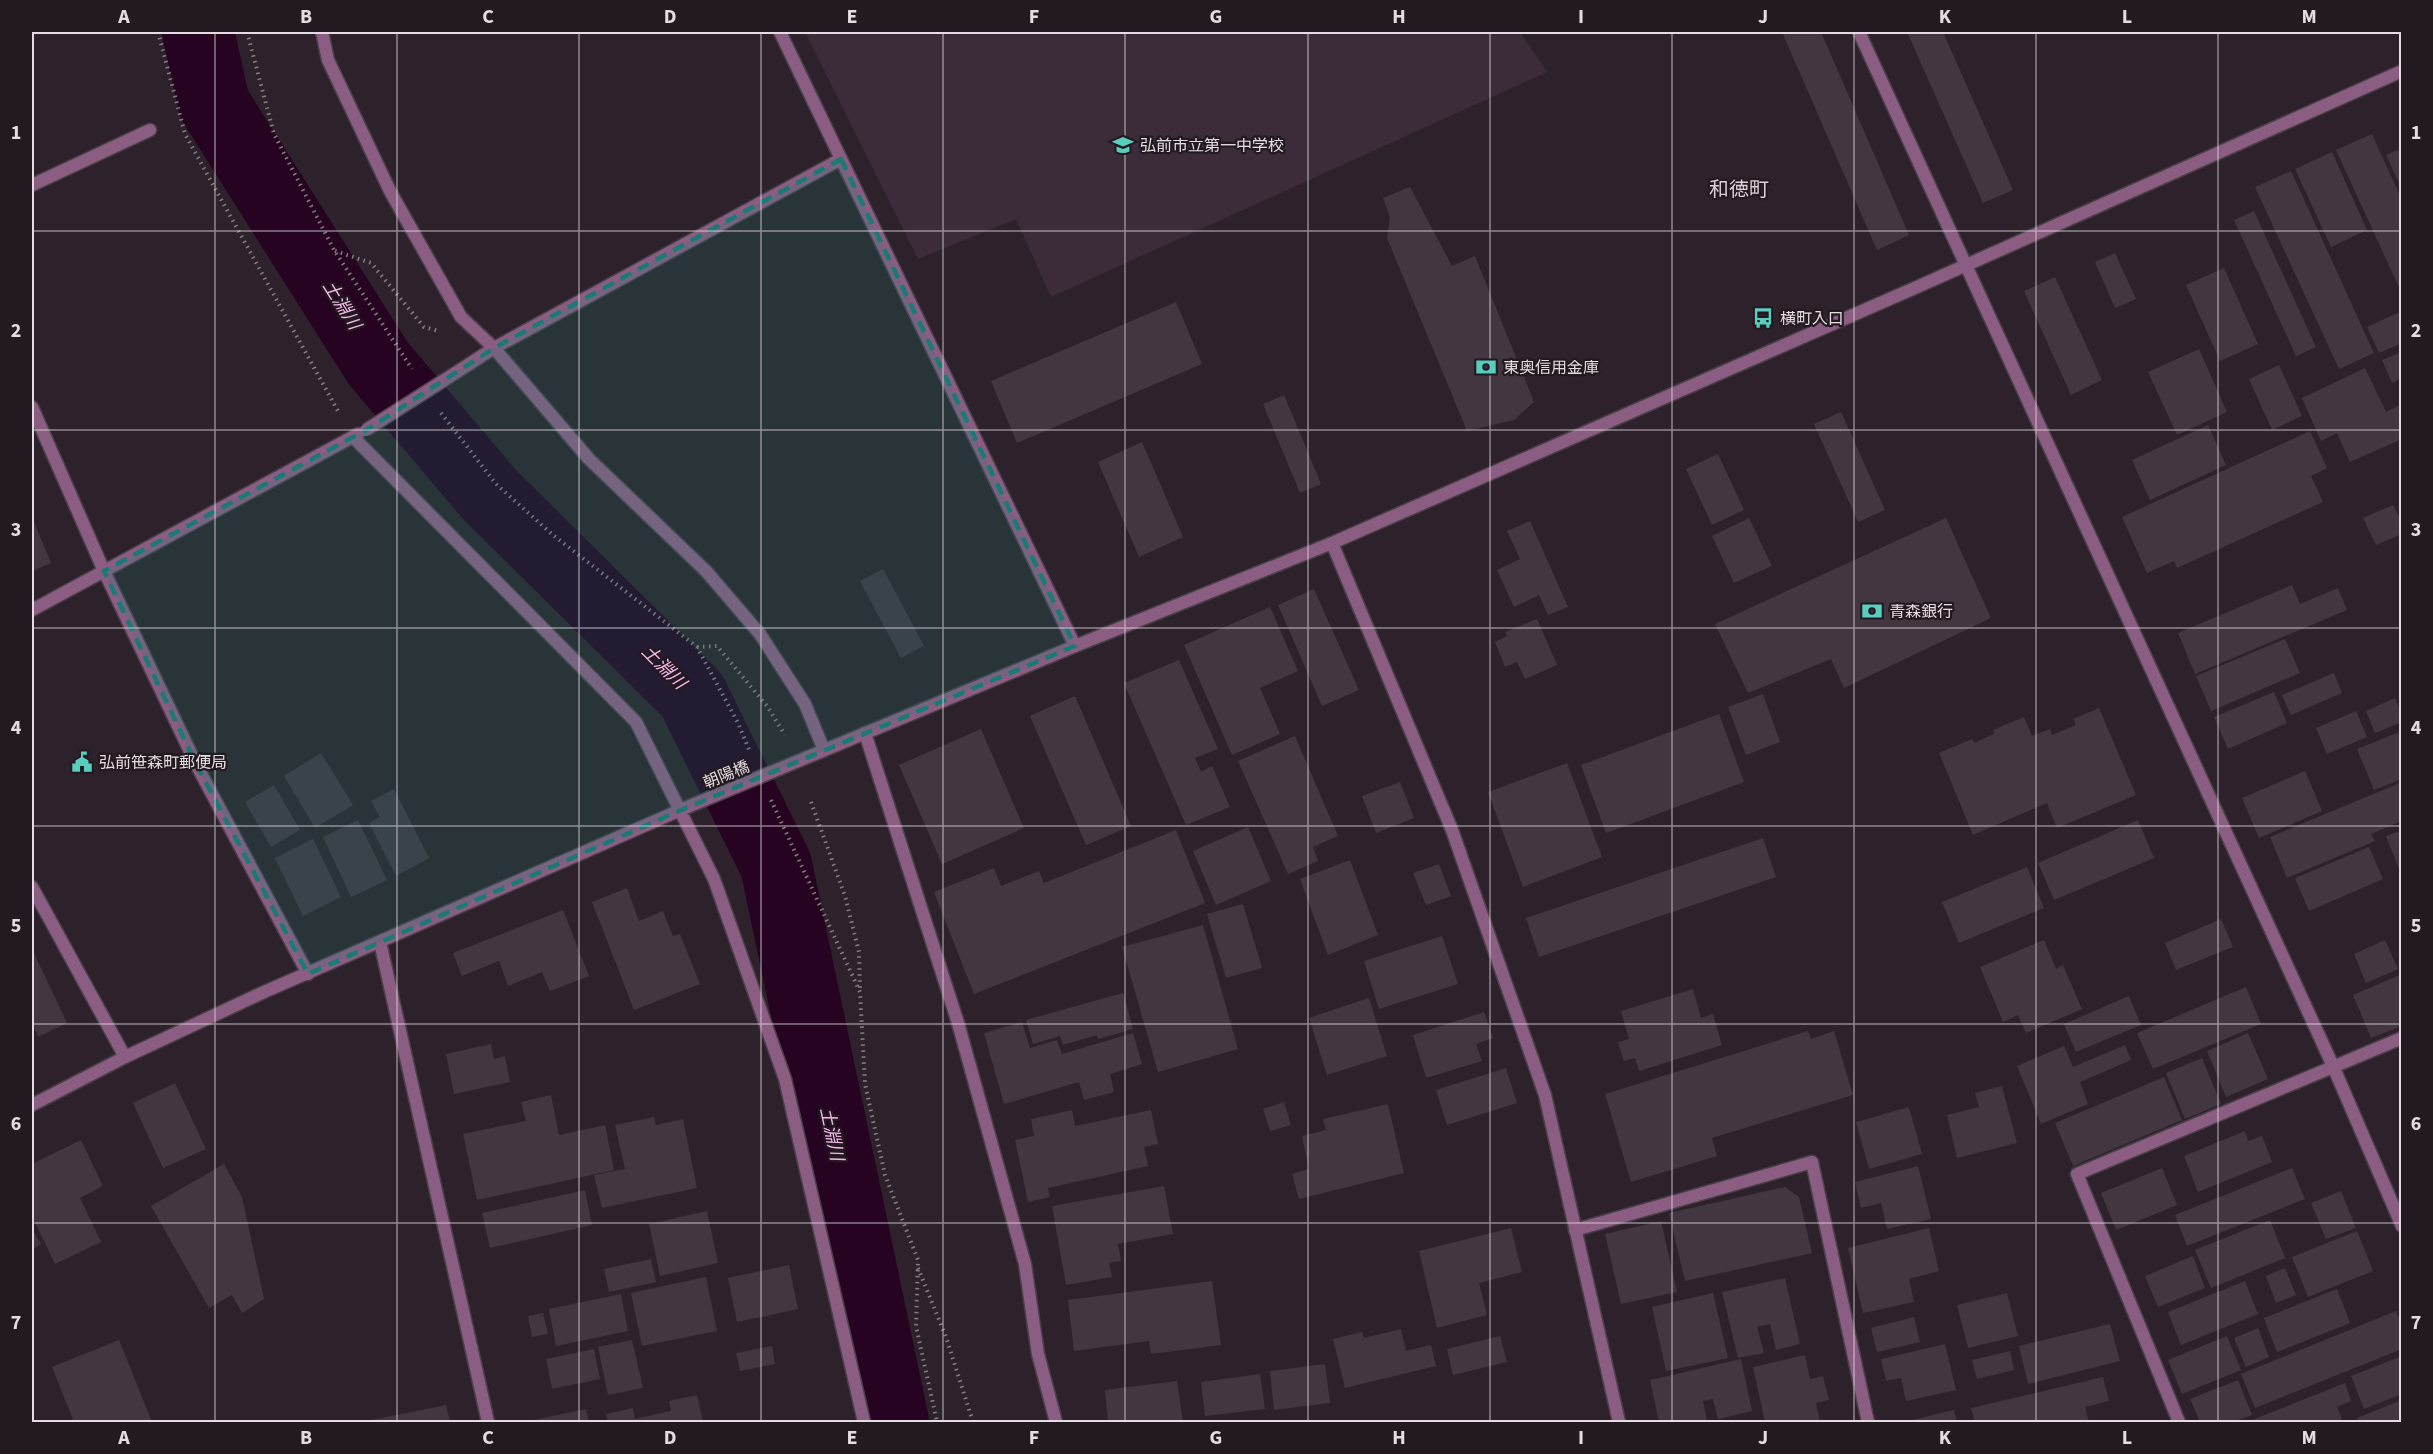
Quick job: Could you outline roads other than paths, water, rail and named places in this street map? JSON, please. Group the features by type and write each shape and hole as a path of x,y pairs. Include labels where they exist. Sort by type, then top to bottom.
{"street":[{"path":"322,32 328,60 390,190 462,317 494,348 589,459 706,571 760,634 805,704 824,750"},
{"path":"780,32 1075,646"},
{"path":"1859,32 2333,1066 2402,1226"},
{"name":"朝陽橋","path":"32,1105 125,1057 682,810 1075,646 1332,543 2402,71"},
{"path":"32,185 150,130"},
{"path":"32,610 366,430 494,348 841,159"},
{"path":"32,406 104,571 197,766 308,974"},
{"path":"353,437 636,722 682,810 714,879 785,1078 864,1422"},
{"path":"1332,543 1456,841 1545,1095 1619,1422"},
{"path":"865,733 958,1023 1016,1230 1025,1264 1038,1354 1056,1422"},
{"path":"32,887 125,1057"},
{"path":"380,942 488,1422"},
{"path":"2179,1422 2077,1174 2402,1038"},
{"path":"1575,1230 1812,1162 1869,1422"}],"waterway":[{"name":"土淵川","path":"198,32 214,104 378,363 489,494 692,695 776,865 893,1422"}],"place":[{"name":"弘前市立第一中学校","path":"1123,145"},
{"name":"横町入口","path":"1763,318"},
{"name":"東奥信用金庫","path":"1486,367"},
{"name":"青森銀行","path":"1872,611"},
{"name":"弘前笹森町郵便局","path":"82,762"}],"district":[{"name":"和徳町","path":"1739,189"}]}
